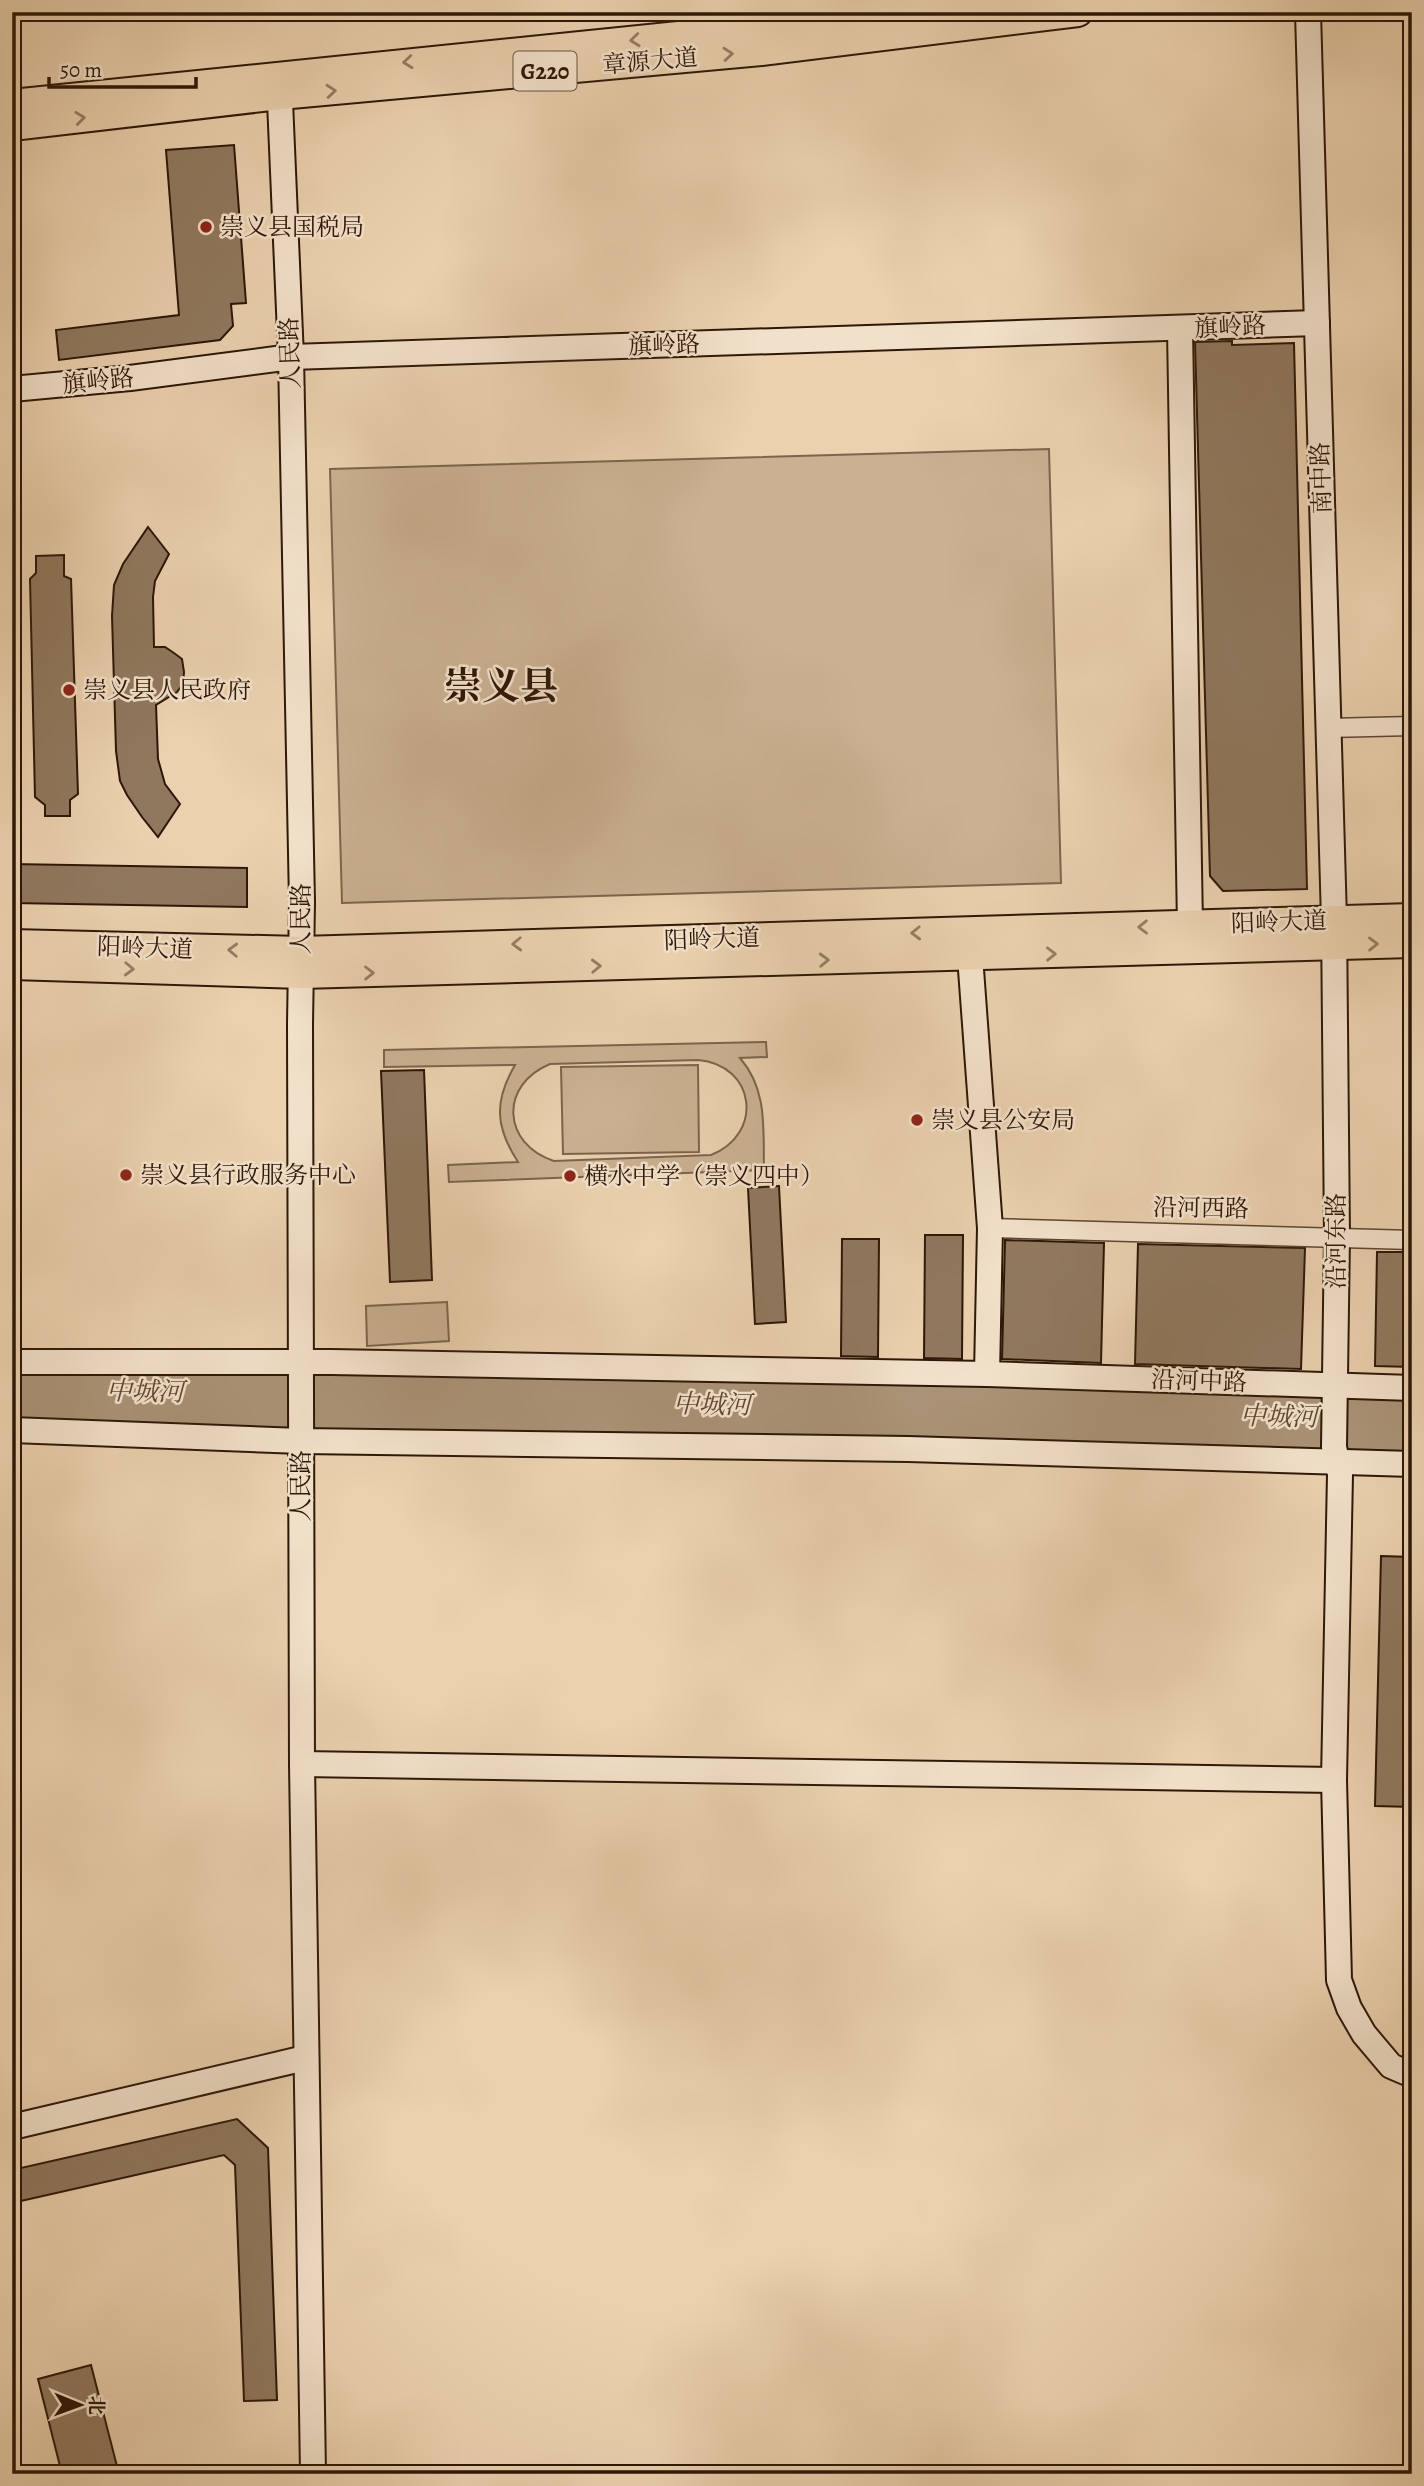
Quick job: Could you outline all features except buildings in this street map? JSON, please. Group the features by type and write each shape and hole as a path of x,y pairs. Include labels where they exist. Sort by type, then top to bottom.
{"main road":[{"name":"章源大道","path":"12,126 279,85 873,12"},
{"name":"章源大道","path":"12,104 761,51 1078,12"},
{"name":"阳岭大道","path":"12,965 970,956 1334,932 1412,918"},
{"name":"阳岭大道","path":"12,944 301,963 1190,926 1334,932 1412,943"}],"street":[{"name":"南中路","path":"1307,12 1334,932"},
{"name":"人民路","path":"279,85 291,357 301,963 302,1764 313,2474"},
{"name":"旗岭路","path":"12,389 130,378 291,357 1317,323"},
{"path":"1180,329 1190,926"},
{"path":"1328,728 1412,726"},
{"name":"沿河东路","path":"1334,932 1337,1236 1334,1392 1335,1455 1340,1474 1334,1780 1339,1980 1349,2008 1364,2034 1391,2066 1412,2075"},
{"path":"970,956 990,1228 987,1374"},
{"name":"沿河西路","path":"990,1228 1412,1240"},
{"name":"沿河中路","path":"12,1362 301,1369 987,1374 1334,1392 1412,1388"},
{"path":"12,1430 301,1431 908,1449 1335,1455 1412,1464"},
{"path":"302,1764 1334,1780"},
{"path":"12,2127 305,2058"}],"shaded area":[{"path":"1049,449 1061,883 342,903 330,469"},
{"path":"766,1042 767,1057 740,1058 749,1070 760,1097 764,1170 449,1182 448,1165 518,1162 505,1137 500,1114 503,1090 515,1065 384,1067 384,1050","holes":["698,1060 717,1065 732,1074 742,1087 746,1102 745,1117 739,1132 728,1145 711,1155 554,1161 537,1153 524,1142 516,1128 513,1114 515,1099 533,1074 550,1064"]},
{"path":"698,1065 699,1152 563,1154 561,1067"},
{"path":"447,1302 449,1341 367,1346 366,1306"}],"waterway":[{"name":"中城河","path":"12,1376 1412,1408"},
{"name":"中城河","path":"12,1405 1412,1437"}],"place":[{"name":"崇义县国税局","path":"206,227"},
{"name":"崇义县人民政府","path":"69,690"},
{"name":"崇义县公安局","path":"917,1120"},
{"name":"崇义县行政服务中心","path":"126,1175"},
{"name":"横水中学（崇义四中）","path":"570,1176"}],"district":[{"name":"崇义县","path":"501,686"}]}
